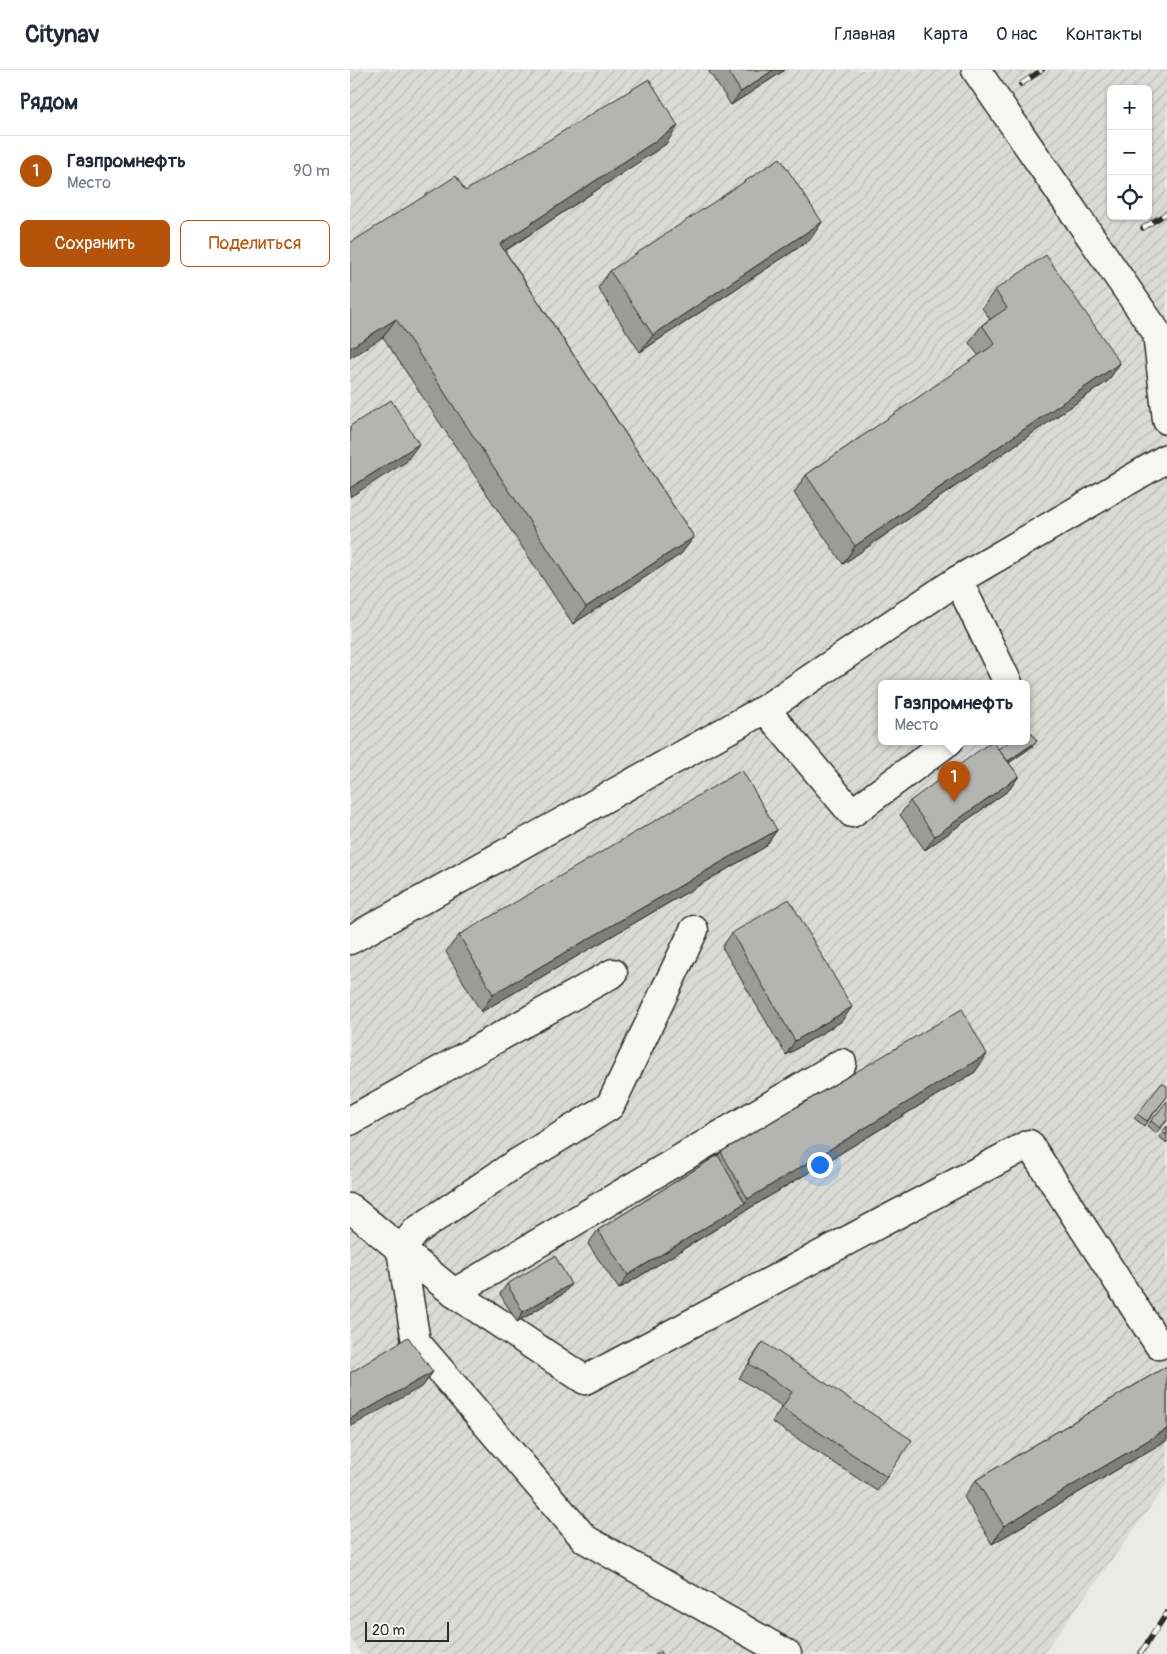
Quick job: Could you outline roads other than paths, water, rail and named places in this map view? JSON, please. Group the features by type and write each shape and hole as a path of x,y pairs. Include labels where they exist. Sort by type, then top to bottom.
{"lane":[{"path":"976,70 1157,333 1167,420"},
{"path":"350,940 765,709 958,580 1167,458"},
{"path":"958,580 1007,680"},
{"path":"765,709 852,813 944,745"},
{"path":"694,930 610,1106 509,1168 416,1231 401,1250 416,1342 585,1539 787,1654"},
{"path":"350,1121 613,973"},
{"path":"454,1294 842,1063"},
{"path":"350,1208 454,1294 585,1380 1029,1144 1159,1345"}],"railway":[{"path":"1021,84 1042,70"},
{"path":"1143,228 1167,213"},
{"path":"1140,1654 1167,1613"}],"place":[{"name":"Газпромнефть","path":"954,802"}]}
